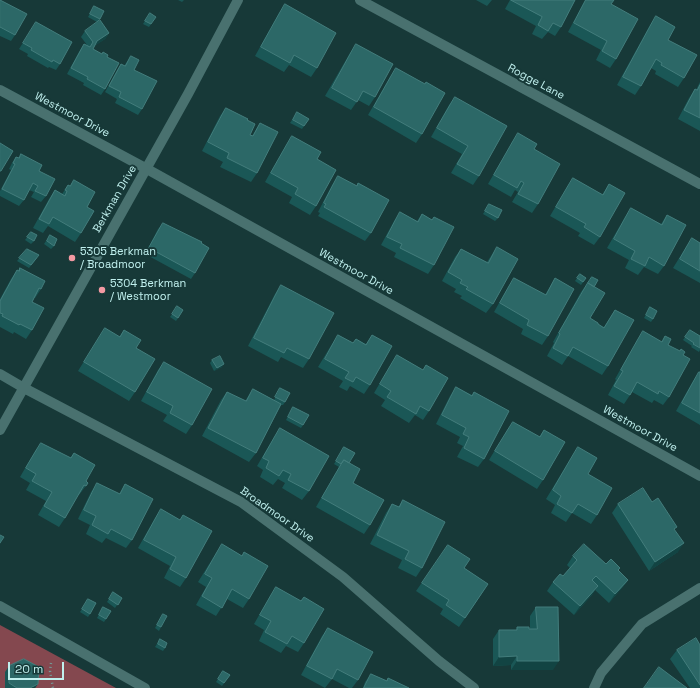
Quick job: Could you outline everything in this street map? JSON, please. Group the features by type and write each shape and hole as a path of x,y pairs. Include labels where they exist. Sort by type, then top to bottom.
{"street":[{"name":"Berkman Drive","path":"0,430 188,94 238,0"},
{"name":"Rogge Lane","path":"360,0 700,184"},
{"name":"Westmoor Drive","path":"0,90 147,168 700,476"},
{"name":"Broadmoor Drive","path":"0,374 241,502 343,577 439,660 474,688"},
{"path":"594,688 601,673 642,624 700,588"},
{"path":"0,606 145,688"}],"path":[{"path":"51,663 50,671 53,688"}],"shaded area":[{"path":"0,625 116,688 0,688"}],"building":[{"path":"0,0 27,14 15,35 0,27"},
{"path":"511,0 575,0 561,27 553,23 548,31 538,25 542,17"},
{"path":"586,0 614,0 611,4 638,19 616,59 602,51 607,41 574,23"},
{"path":"285,4 336,33 317,68 294,55 290,63 261,47"},
{"path":"94,6 104,11 100,19 90,14"},
{"path":"150,13 156,17 151,24 145,21"},
{"path":"656,16 675,27 668,40 697,55 684,78 661,65 662,63 656,59 641,86 623,77"},
{"path":"100,20 109,33 97,41 93,49 102,54 103,52 108,55 107,57 119,63 105,89 87,79 88,77 71,68 84,44 90,47 93,42 85,31"},
{"path":"36,22 72,42 60,64 53,60 52,62 31,50 32,48 23,43"},
{"path":"356,44 393,64 375,97 363,91 357,102 332,88"},
{"path":"131,56 139,60 134,70 157,81 142,109 119,97 121,92 109,86 121,64 125,66"},
{"path":"396,68 445,93 422,134 374,107"},
{"path":"700,85 700,118 684,110 695,89 697,90"},
{"path":"455,97 507,126 479,176 457,164 468,146 437,128"},
{"path":"226,108 255,124 250,135 253,136 260,123 278,132 257,173 227,158 229,153 208,142"},
{"path":"297,112 309,119 304,126 293,120"},
{"path":"518,133 537,144 534,149 560,164 538,204 518,194 524,183 521,181 517,188 494,175"},
{"path":"292,136 321,152 317,159 336,170 316,206 295,194 298,188 271,173"},
{"path":"0,143 13,151 1,171 0,171"},
{"path":"21,154 42,165 39,171 55,179 46,196 35,191 38,186 33,183 24,200 2,189 15,164 13,163 16,157 19,158"},
{"path":"338,176 357,186 358,183 389,200 371,233 324,207 326,204 324,203"},
{"path":"573,178 603,195 609,184 625,193 600,237 584,227 586,224 556,207"},
{"path":"74,180 95,192 87,207 94,211 81,233 53,217 49,224 39,219 55,190 65,196 67,191 65,190"},
{"path":"489,204 502,210 498,218 485,211"},
{"path":"631,208 662,225 667,215 686,225 664,266 649,257 645,266 631,259 635,251 614,239"},
{"path":"400,212 418,222 422,214 432,220 434,217 454,227 434,265 400,248 402,244 387,237"},
{"path":"163,223 202,242 201,243 209,248 195,273 149,248"},
{"path":"31,232 37,235 34,241 27,237"},
{"path":"50,235 57,239 54,246 47,241"},
{"path":"692,238 700,243 700,271 680,259"},
{"path":"497,247 518,259 493,304 466,289 468,287 460,283 462,280 448,272 461,249 488,263"},
{"path":"27,249 39,255 31,265 19,258"},
{"path":"20,268 45,281 41,289 39,288 32,302 44,308 32,330 2,316 3,314 0,313 0,301 17,270 19,271"},
{"path":"580,274 586,278 583,282 577,278"},
{"path":"592,277 598,280 594,287 588,283"},
{"path":"514,278 546,295 555,278 574,289 548,336 527,325 529,320 500,303"},
{"path":"588,283 605,293 590,318 604,328 615,310 634,320 608,366 573,347 568,356 553,348 560,334 559,333"},
{"path":"281,285 334,313 309,359 287,348 284,353 254,338"},
{"path":"177,306 183,310 178,318 172,314"},
{"path":"650,307 657,311 653,319 646,315"},
{"path":"105,328 120,337 124,330 141,340 136,348 155,359 135,392 84,362"},
{"path":"690,330 700,336 700,348 685,337"},
{"path":"643,331 662,342 665,336 671,339 668,345 680,351 681,349 685,352 683,355 690,359 669,397 659,391 658,394 637,382 630,395 614,386 623,371 621,370"},
{"path":"338,335 353,343 356,339 366,345 372,335 392,346 370,385 356,377 353,382 345,378 349,372 325,359"},
{"path":"397,355 423,370 426,365 448,378 429,411 420,406 416,414 387,397 391,391 380,384"},
{"path":"220,356 224,364 217,368 212,360"},
{"path":"164,362 212,389 192,425 170,413 173,406 147,392"},
{"path":"700,372 700,413 682,403"},
{"path":"456,387 472,396 474,392 509,411 484,459 464,448 469,437 463,434 466,428 442,415"},
{"path":"280,388 290,393 285,402 275,397"},
{"path":"253,389 281,404 256,453 208,428 227,392 246,401"},
{"path":"293,407 309,415 303,425 288,417"},
{"path":"513,422 540,437 544,430 565,442 543,480 495,451"},
{"path":"280,428 329,456 309,491 288,480 291,474 283,470 279,476 266,468 269,461 263,458"},
{"path":"41,443 71,458 74,453 95,465 86,481 88,483 86,486 84,485 65,518 44,506 52,492 32,481 36,474 26,468"},
{"path":"344,447 355,453 349,463 344,460 341,464 336,461"},
{"path":"578,447 597,458 588,474 612,488 597,515 578,504 572,513 557,504 561,496 553,490"},
{"path":"344,460 360,469 353,483 384,500 370,525 322,498"},
{"path":"97,483 120,494 125,484 153,499 132,540 111,529 108,534 92,525 96,516 84,510"},
{"path":"643,488 652,502 658,498 677,527 674,529 684,543 655,562 618,504"},
{"path":"403,500 445,522 422,568 405,559 409,551 377,535 392,504 399,507"},
{"path":"161,509 180,520 183,515 212,531 186,578 170,569 176,557 144,540"},
{"path":"0,535 4,537 0,543"},
{"path":"222,544 242,556 244,552 268,566 249,599 232,589 222,608 202,596 212,578 205,574"},
{"path":"584,544 606,564 611,559 620,568 618,570 628,580 615,594 596,576 592,580 598,586 580,606 553,582 560,574 563,576 577,560 573,556"},
{"path":"448,545 470,559 464,568 488,584 465,618 446,605 449,600 422,583"},
{"path":"276,587 301,601 304,597 324,609 304,643 292,636 287,644 265,632 271,621 260,615"},
{"path":"113,592 122,598 118,605 109,599"},
{"path":"88,599 96,603 90,614 82,609"},
{"path":"103,607 111,611 106,619 99,615"},
{"path":"536,607 558,607 559,661 517,661 517,656 499,657 499,630 517,630 517,627 537,629"},
{"path":"163,614 167,616 161,627 157,625"},
{"path":"328,628 373,652 358,680 337,669 332,679 307,666"},
{"path":"696,638 700,645 700,685 677,650"},
{"path":"160,639 167,643 165,648 158,644"},
{"path":"24,659 39,667 38,684 30,688 17,688 9,683 9,666"},
{"path":"659,667 687,688 644,688"},
{"path":"223,671 230,675 224,683 218,679"},
{"path":"371,674 387,681 388,678 409,688 364,688"}],"place":[{"name":"5305 Berkman / Broadmoor","path":"72,258"},
{"name":"5304 Berkman / Westmoor","path":"102,290"}]}
